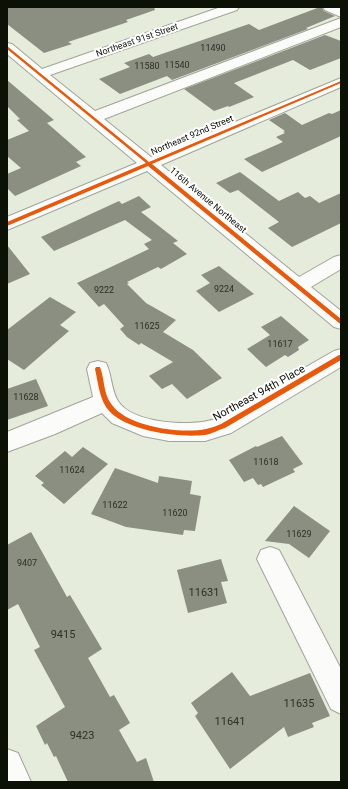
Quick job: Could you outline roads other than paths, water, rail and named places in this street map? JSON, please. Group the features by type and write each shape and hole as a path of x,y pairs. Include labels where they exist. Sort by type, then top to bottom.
{"street":[{"name":"Northeast 91st Street","path":"40,74 233,7"},
{"path":"329,7 341,13"},
{"path":"94,117 341,22"},
{"name":"116th Avenue Northeast","path":"7,47 94,117 341,322"},
{"name":"Northeast 92nd Street","path":"7,224 341,82"},
{"path":"297,286 341,261"},
{"name":"Northeast 94th Place","path":"98,369 107,401 111,409 126,421 146,428 189,434 206,432 223,426 341,358"},
{"path":"7,442 47,428 107,401"},
{"path":"270,559 341,699"},
{"path":"7,764 14,782"}]}
